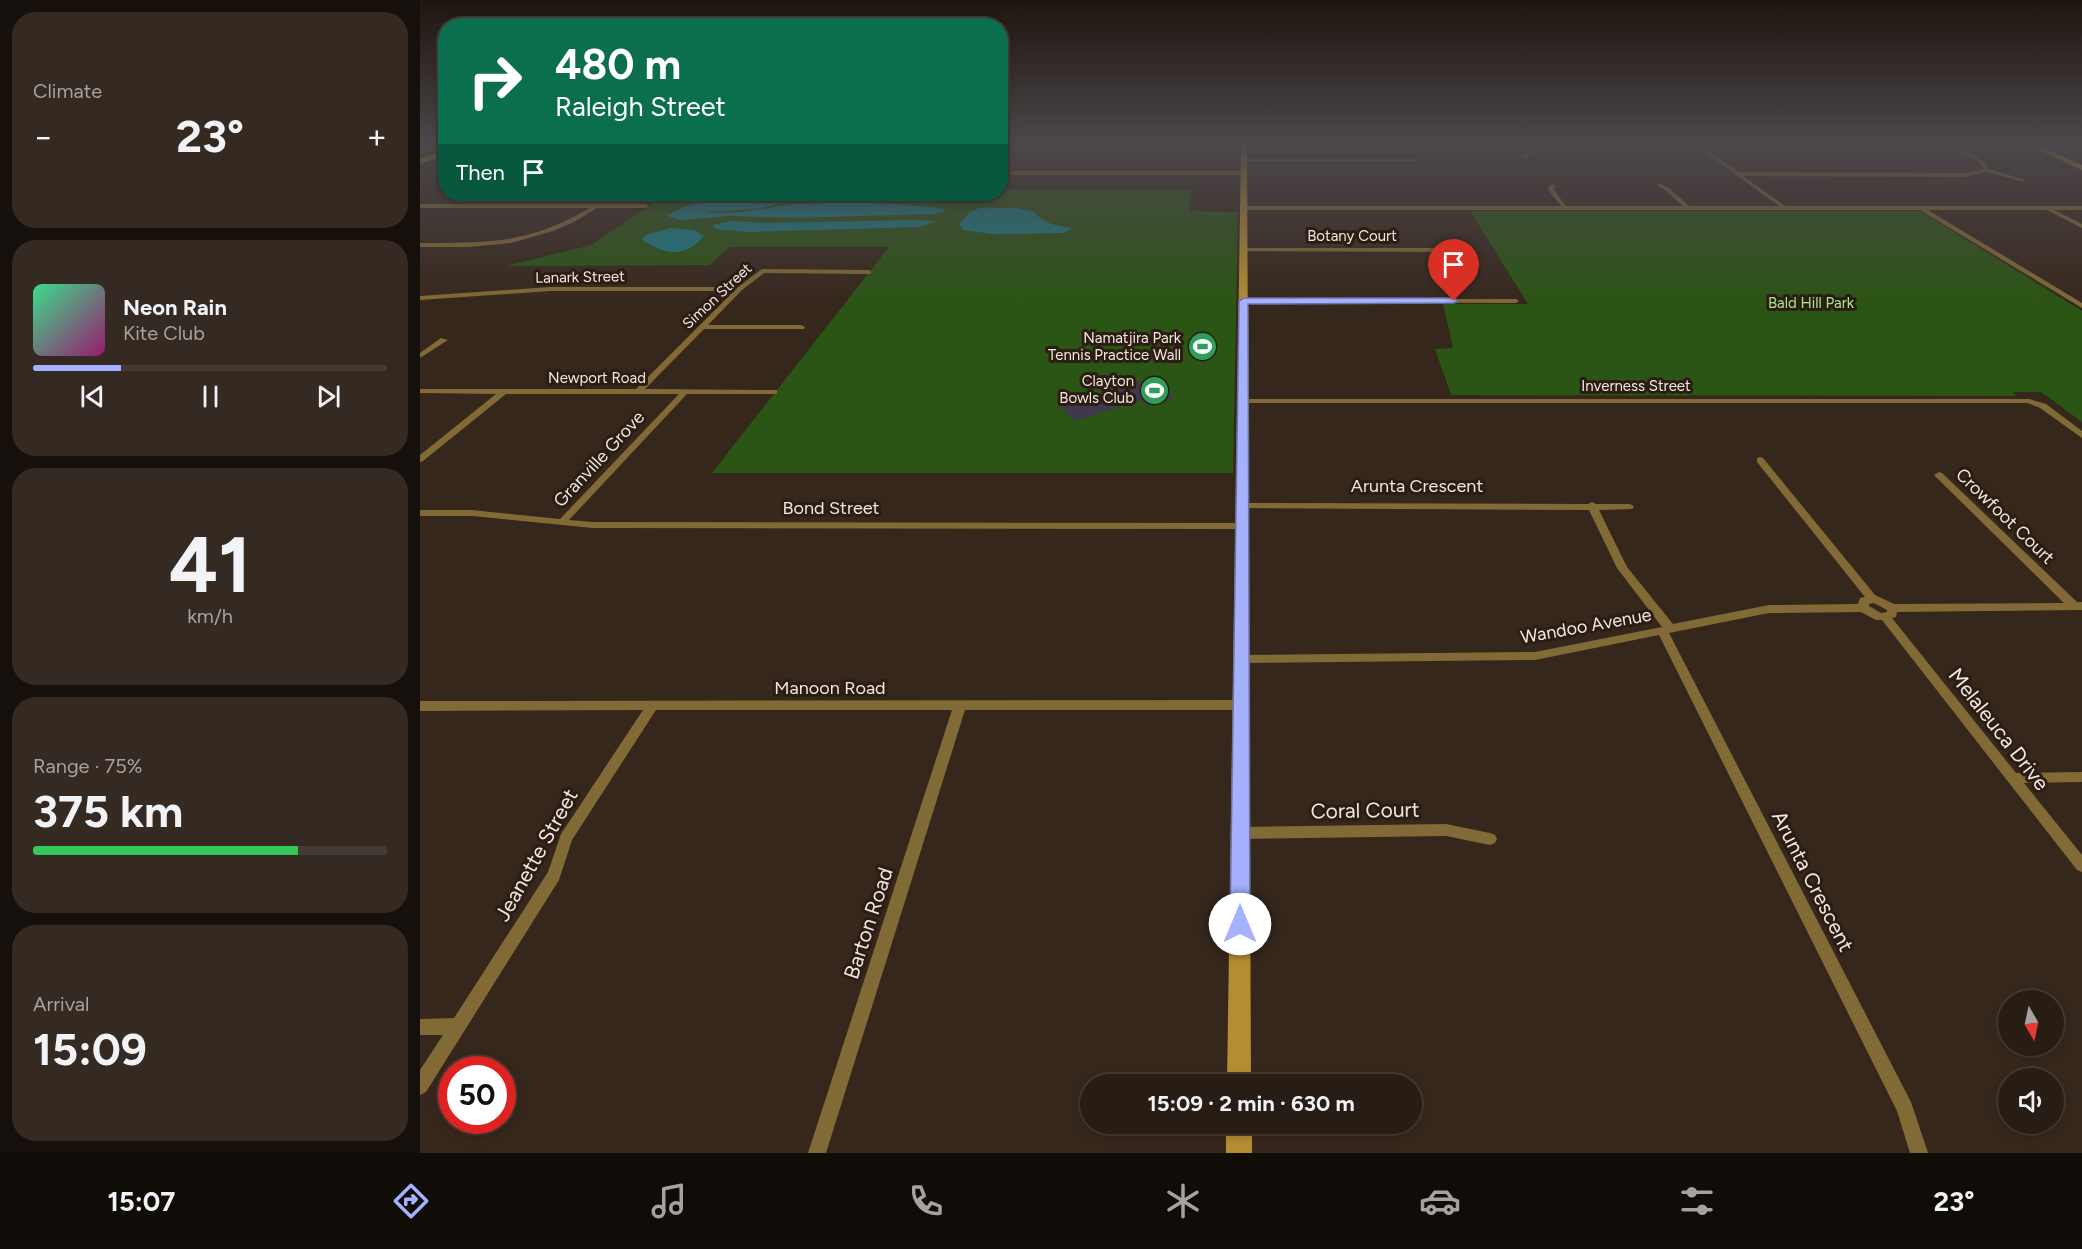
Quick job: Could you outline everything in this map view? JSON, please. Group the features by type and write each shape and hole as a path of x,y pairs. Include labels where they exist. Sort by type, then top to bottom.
{"main road":[{"path":"1239,1074 1244,198"},
{"path":"1239,1134 1239,1153"}],"street":[{"path":"1557,198 1564,207"},
{"path":"1677,198 1687,207"},
{"path":"1770,198 1783,207"},
{"path":"420,206 646,206"},
{"path":"420,245 479,245 531,238 564,226 596,206"},
{"path":"1244,208 2082,208"},
{"path":"1920,208 2082,306"},
{"path":"2047,208 2082,226"},
{"name":"Botany Court","path":"1244,250 1459,250"},
{"name":"Simon Street","path":"639,391 755,275 770,270 870,272"},
{"name":"Lanark Street","path":"420,298 550,290 740,289"},
{"path":"1244,301 1516,301"},
{"path":"702,327 801,327"},
{"path":"420,356 444,340"},
{"path":"420,459 504,391"},
{"name":"Newport Road","path":"420,392 774,392"},
{"name":"Granville Grove","path":"562,522 685,392"},
{"name":"Inverness Street","path":"1242,401 2030,401 2043,406 2082,435"},
{"path":"1760,460 1872,599 1889,612"},
{"name":"Crowfoot Court","path":"1939,475 2078,606"},
{"name":"Arunta Crescent","path":"1242,506 1629,507"},
{"name":"Arunta Crescent","path":"1592,506 1622,568 1667,631 1905,1108 1919,1153"},
{"name":"Bond Street","path":"420,513 472,513 562,522 1242,526"},
{"path":"1872,599 1864,601 1863,608 1889,612 2078,606"},
{"name":"Wandoo Avenue","path":"1241,659 1535,656 1769,609 1863,608"},
{"name":"Melaleuca Drive","path":"1889,612 2012,778 2082,866"},
{"name":"Barton Road","path":"817,1153 960,705"},
{"name":"Manoon Road","path":"420,706 1241,705"},
{"name":"Jeanette Street","path":"420,1086 554,875 566,838 652,707"},
{"path":"2012,778 2082,777"},
{"name":"Coral Court","path":"1240,833 1446,830 1490,839"},
{"path":"420,1027 458,1026"}],"green space":[{"path":"1008,198 1191,198 1189,211 1238,212 1233,473 712,473 889,247 730,247 709,265 506,266 591,245 657,201 1008,201"},
{"name":"Bald Hill Park","path":"1470,211 1920,211 2082,311 2082,422 2041,392 2012,392 2017,396 1451,395 1435,349 1453,348 1443,304 1528,304"}],"water":[{"path":"790,201 757,209 705,212 728,213 751,211 786,205 834,203 891,204 946,209 941,213 930,214 794,218 729,216 681,220 667,216 695,204 711,202 775,203"},
{"path":"980,208 1018,208 1035,212 1051,224 1072,228 1064,233 993,234 963,230 959,224 971,211"},
{"path":"731,221 764,223 936,221 920,227 749,232 715,229 713,225"},
{"path":"671,228 694,230 704,236 689,248 674,252 658,249 642,240 647,234"}],"building":[{"name":"Clayton Bowls Club","path":"1151,378 1175,398 1148,406 1141,400 1075,421 1058,406"}],"place":[{"name":"Namatjira Park Tennis Practice Wall","path":"1202,347"},
{"name":"Clayton Bowls Club","path":"1155,390"}],"route":[{"path":"1240,924 1244,301 1454,301"}]}
